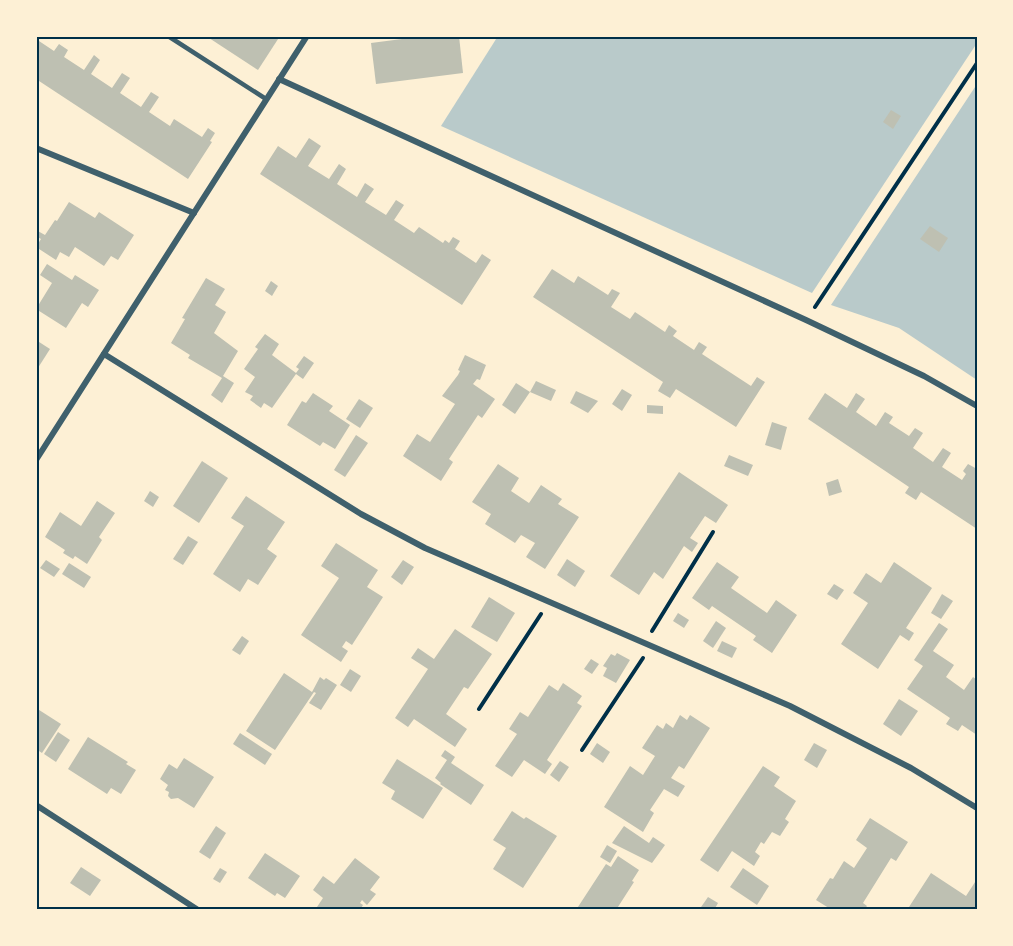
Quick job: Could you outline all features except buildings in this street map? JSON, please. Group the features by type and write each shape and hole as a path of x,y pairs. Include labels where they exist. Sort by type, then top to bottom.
{"street":[{"path":"36,460 307,36"},
{"path":"279,79 806,320 924,376 977,406"},
{"path":"36,148 194,213"},
{"path":"104,354 361,514 425,548 790,706 911,768 977,808"},
{"path":"36,805 198,910"}],"lane":[{"path":"168,36 266,99"}],"path":[{"path":"806,320 977,63"},
{"path":"582,750 648,644 713,532"},
{"path":"479,709 549,602"}],"shaded area":[{"path":"498,36 977,36 977,43 812,293 441,126"},
{"path":"977,84 977,380 899,328 831,305"}]}
